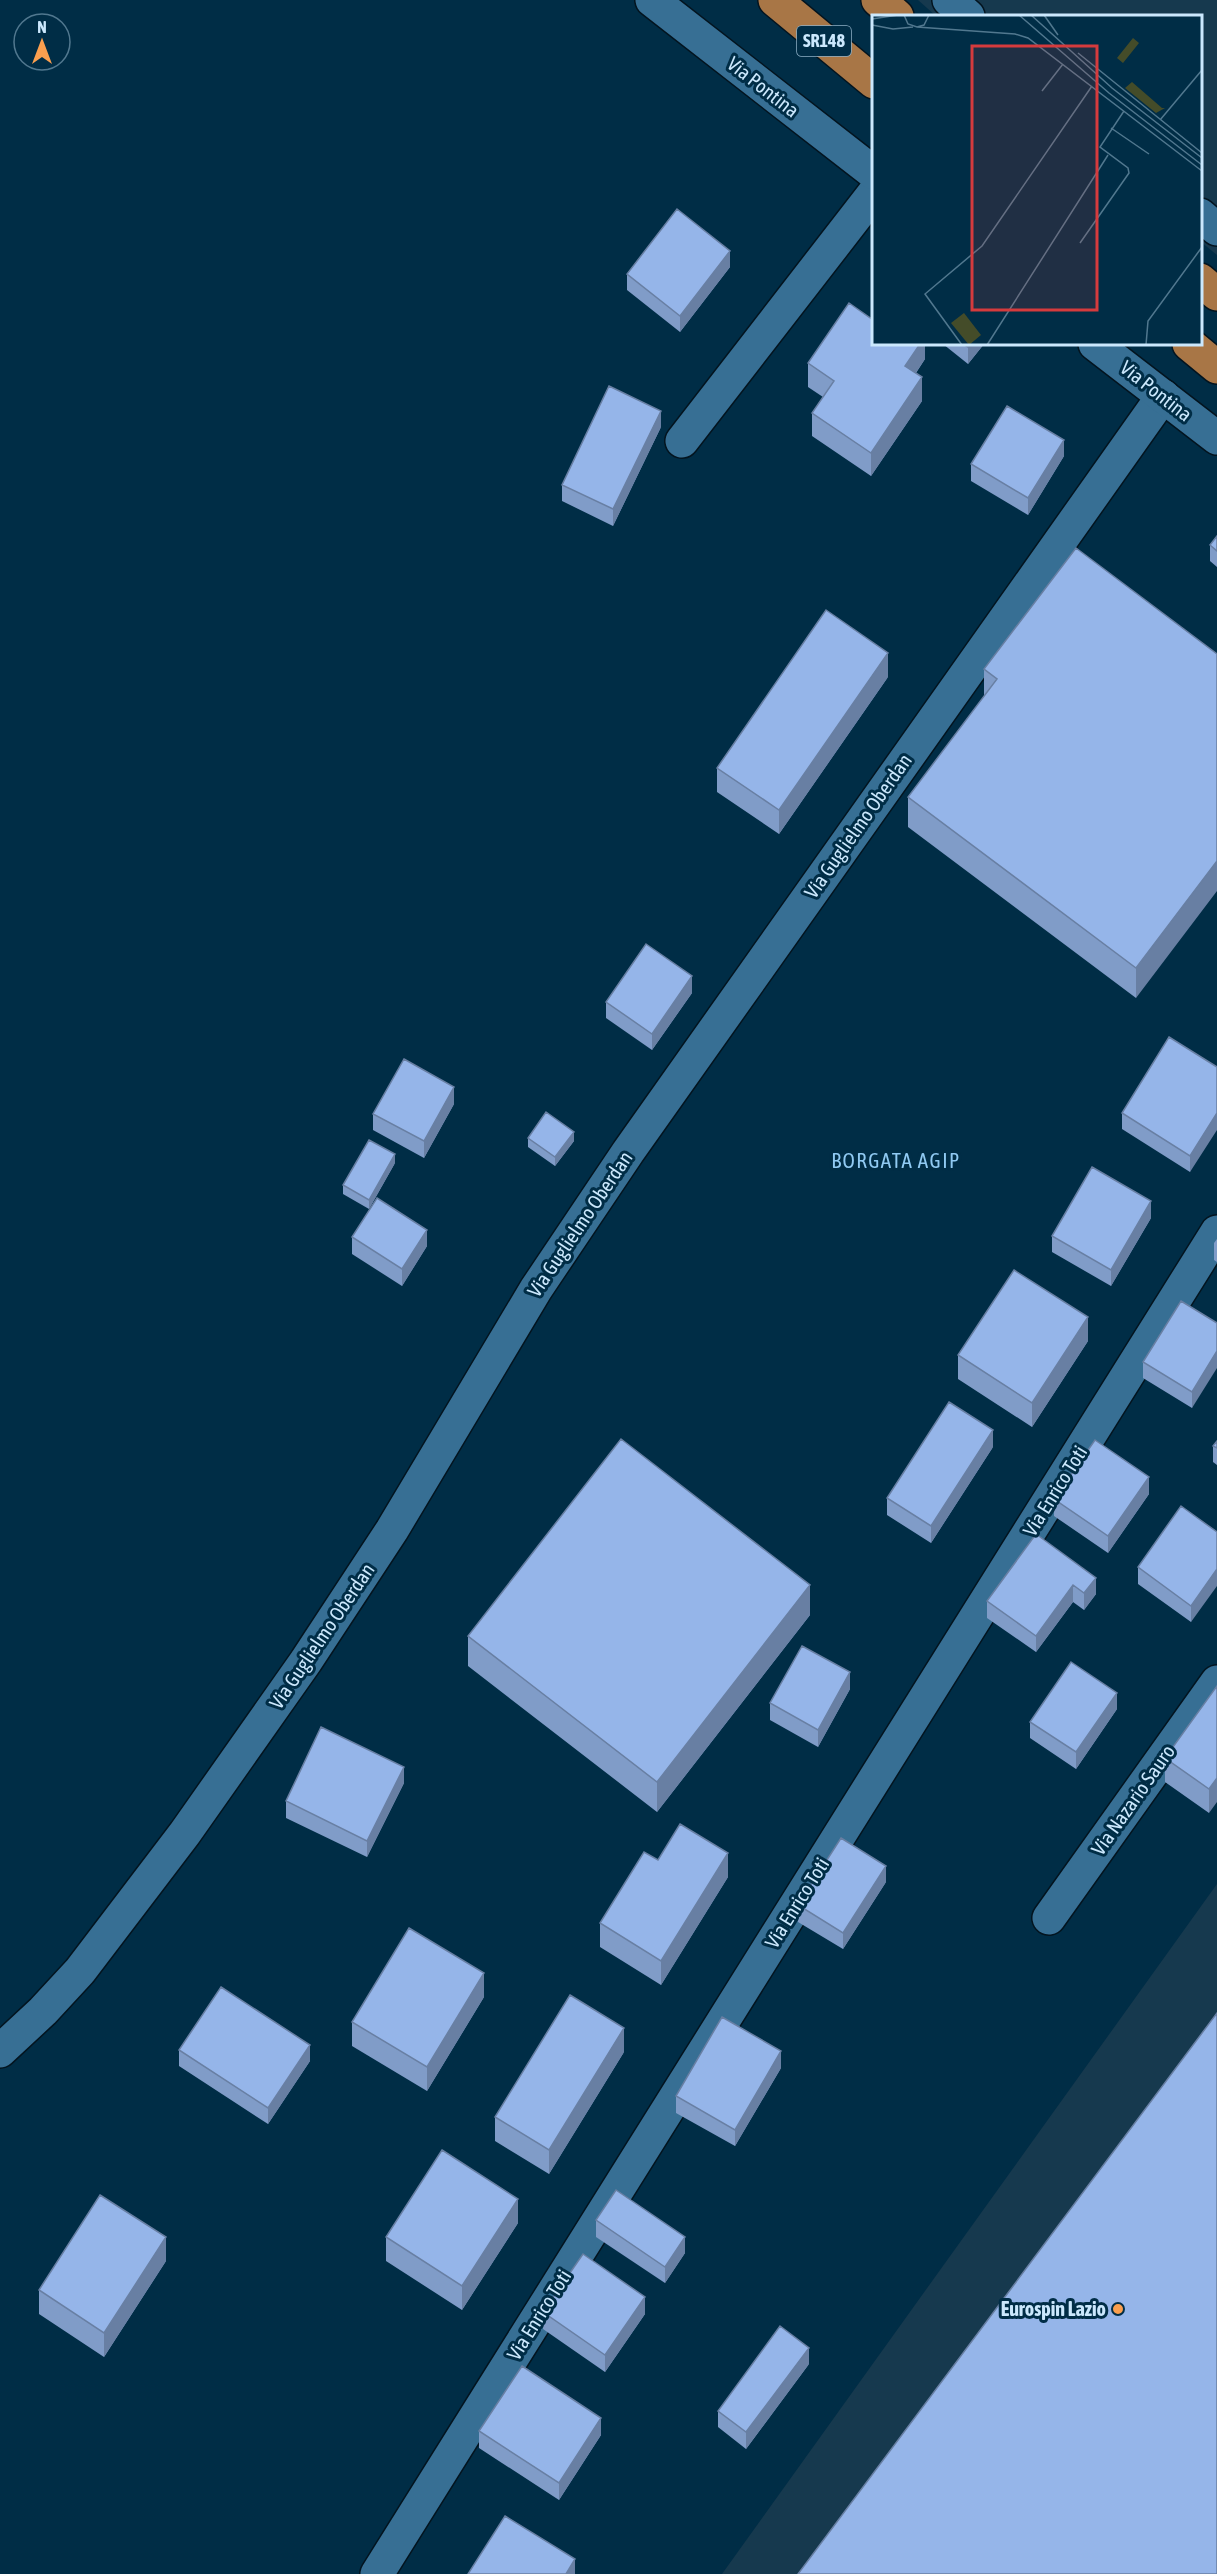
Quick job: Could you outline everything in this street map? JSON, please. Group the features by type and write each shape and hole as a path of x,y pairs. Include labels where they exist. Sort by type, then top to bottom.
{"highway":[{"name":"SR148","path":"775,0 872,81"},
{"path":"878,0 896,15"},
{"path":"1202,282 1217,294"},
{"path":"1190,345 1217,367"}],"street":[{"name":"Via Pontina","path":"652,0 872,172"},
{"path":"949,0 967,15"},
{"path":"682,441 872,194"},
{"path":"1202,217 1217,229"},
{"name":"Via Pontina","path":"1096,345 1217,438"},
{"name":"Via Guglielmo Oberdan","path":"0,2051 43,2011 80,1971 192,1824 306,1661 392,1530 536,1289 628,1152 1162,396"},
{"name":"Via Enrico Toti","path":"376,2574 1217,1232"},
{"name":"Via Nazario Sauro","path":"1049,1918 1217,1682"}],"shaded area":[{"path":"918,0 1217,0 1217,255 1202,243 1202,15 935,15"},
{"name":"Eurospin Lazio","path":"1217,1884 1217,2574 722,2574"}],"building":[{"path":"677,209 730,251 680,316 627,274"},
{"path":"849,303 872,319 872,345 919,345 905,366 922,377 871,453 812,413 834,381 808,363"},
{"path":"609,386 661,411 613,509 562,485"},
{"path":"1007,406 1064,440 1028,498 971,464"},
{"path":"1217,536 1217,551 1210,545"},
{"path":"1076,548 1217,654 1217,861 1136,968 908,797 997,679 984,669"},
{"path":"826,610 888,653 779,810 717,768"},
{"path":"646,944 692,976 652,1034 606,1002"},
{"path":"1169,1037 1217,1067 1217,1113 1190,1156 1122,1113"},
{"path":"404,1059 454,1087 424,1141 373,1114"},
{"path":"546,1112 574,1132 555,1157 528,1138"},
{"path":"369,1140 395,1154 369,1200 343,1185"},
{"path":"1092,1167 1151,1201 1111,1270 1052,1236"},
{"path":"377,1198 427,1230 402,1269 352,1237"},
{"path":"1014,1270 1088,1317 1032,1403 958,1355"},
{"path":"1181,1301 1217,1323 1217,1351 1192,1392 1143,1362"},
{"path":"949,1402 993,1430 931,1526 887,1498"},
{"path":"621,1439 810,1585 657,1782 468,1636"},
{"path":"1095,1440 1149,1477 1108,1536 1054,1499"},
{"path":"1181,1506 1217,1532 1217,1569 1191,1606 1138,1567"},
{"path":"1036,1534 1096,1578 1084,1593 1073,1585 1036,1636 987,1601"},
{"path":"802,1646 850,1672 818,1730 770,1703"},
{"path":"1071,1662 1117,1693 1076,1752 1030,1722"},
{"path":"1217,1686 1217,1778 1209,1789 1165,1758"},
{"path":"321,1727 404,1767 367,1841 286,1801"},
{"path":"680,1824 728,1853 661,1961 600,1923 644,1852 658,1860"},
{"path":"841,1838 886,1866 843,1933 798,1905"},
{"path":"409,1928 484,1973 427,2067 352,2022"},
{"path":"221,1987 310,2045 268,2108 179,2050"},
{"path":"570,1995 624,2028 549,2150 495,2117"},
{"name":"Eurospin Lazio","path":"1217,2013 1217,2574 798,2574"},
{"path":"722,2017 781,2051 735,2130 676,2096"},
{"path":"442,2150 518,2199 462,2286 386,2237"},
{"path":"616,2190 685,2237 665,2267 596,2220"},
{"path":"100,2195 166,2237 104,2333 39,2290"},
{"path":"583,2254 645,2297 605,2355 543,2312"},
{"path":"780,2326 809,2348 746,2432 718,2411"},
{"path":"522,2366 601,2418 559,2483 479,2431"},
{"path":"505,2516 575,2559 566,2574 468,2574"}],"place":[{"name":"Eurospin Lazio","path":"1118,2309"}],"district":[{"name":"BORGATA AGIP","path":"896,1161"}]}
